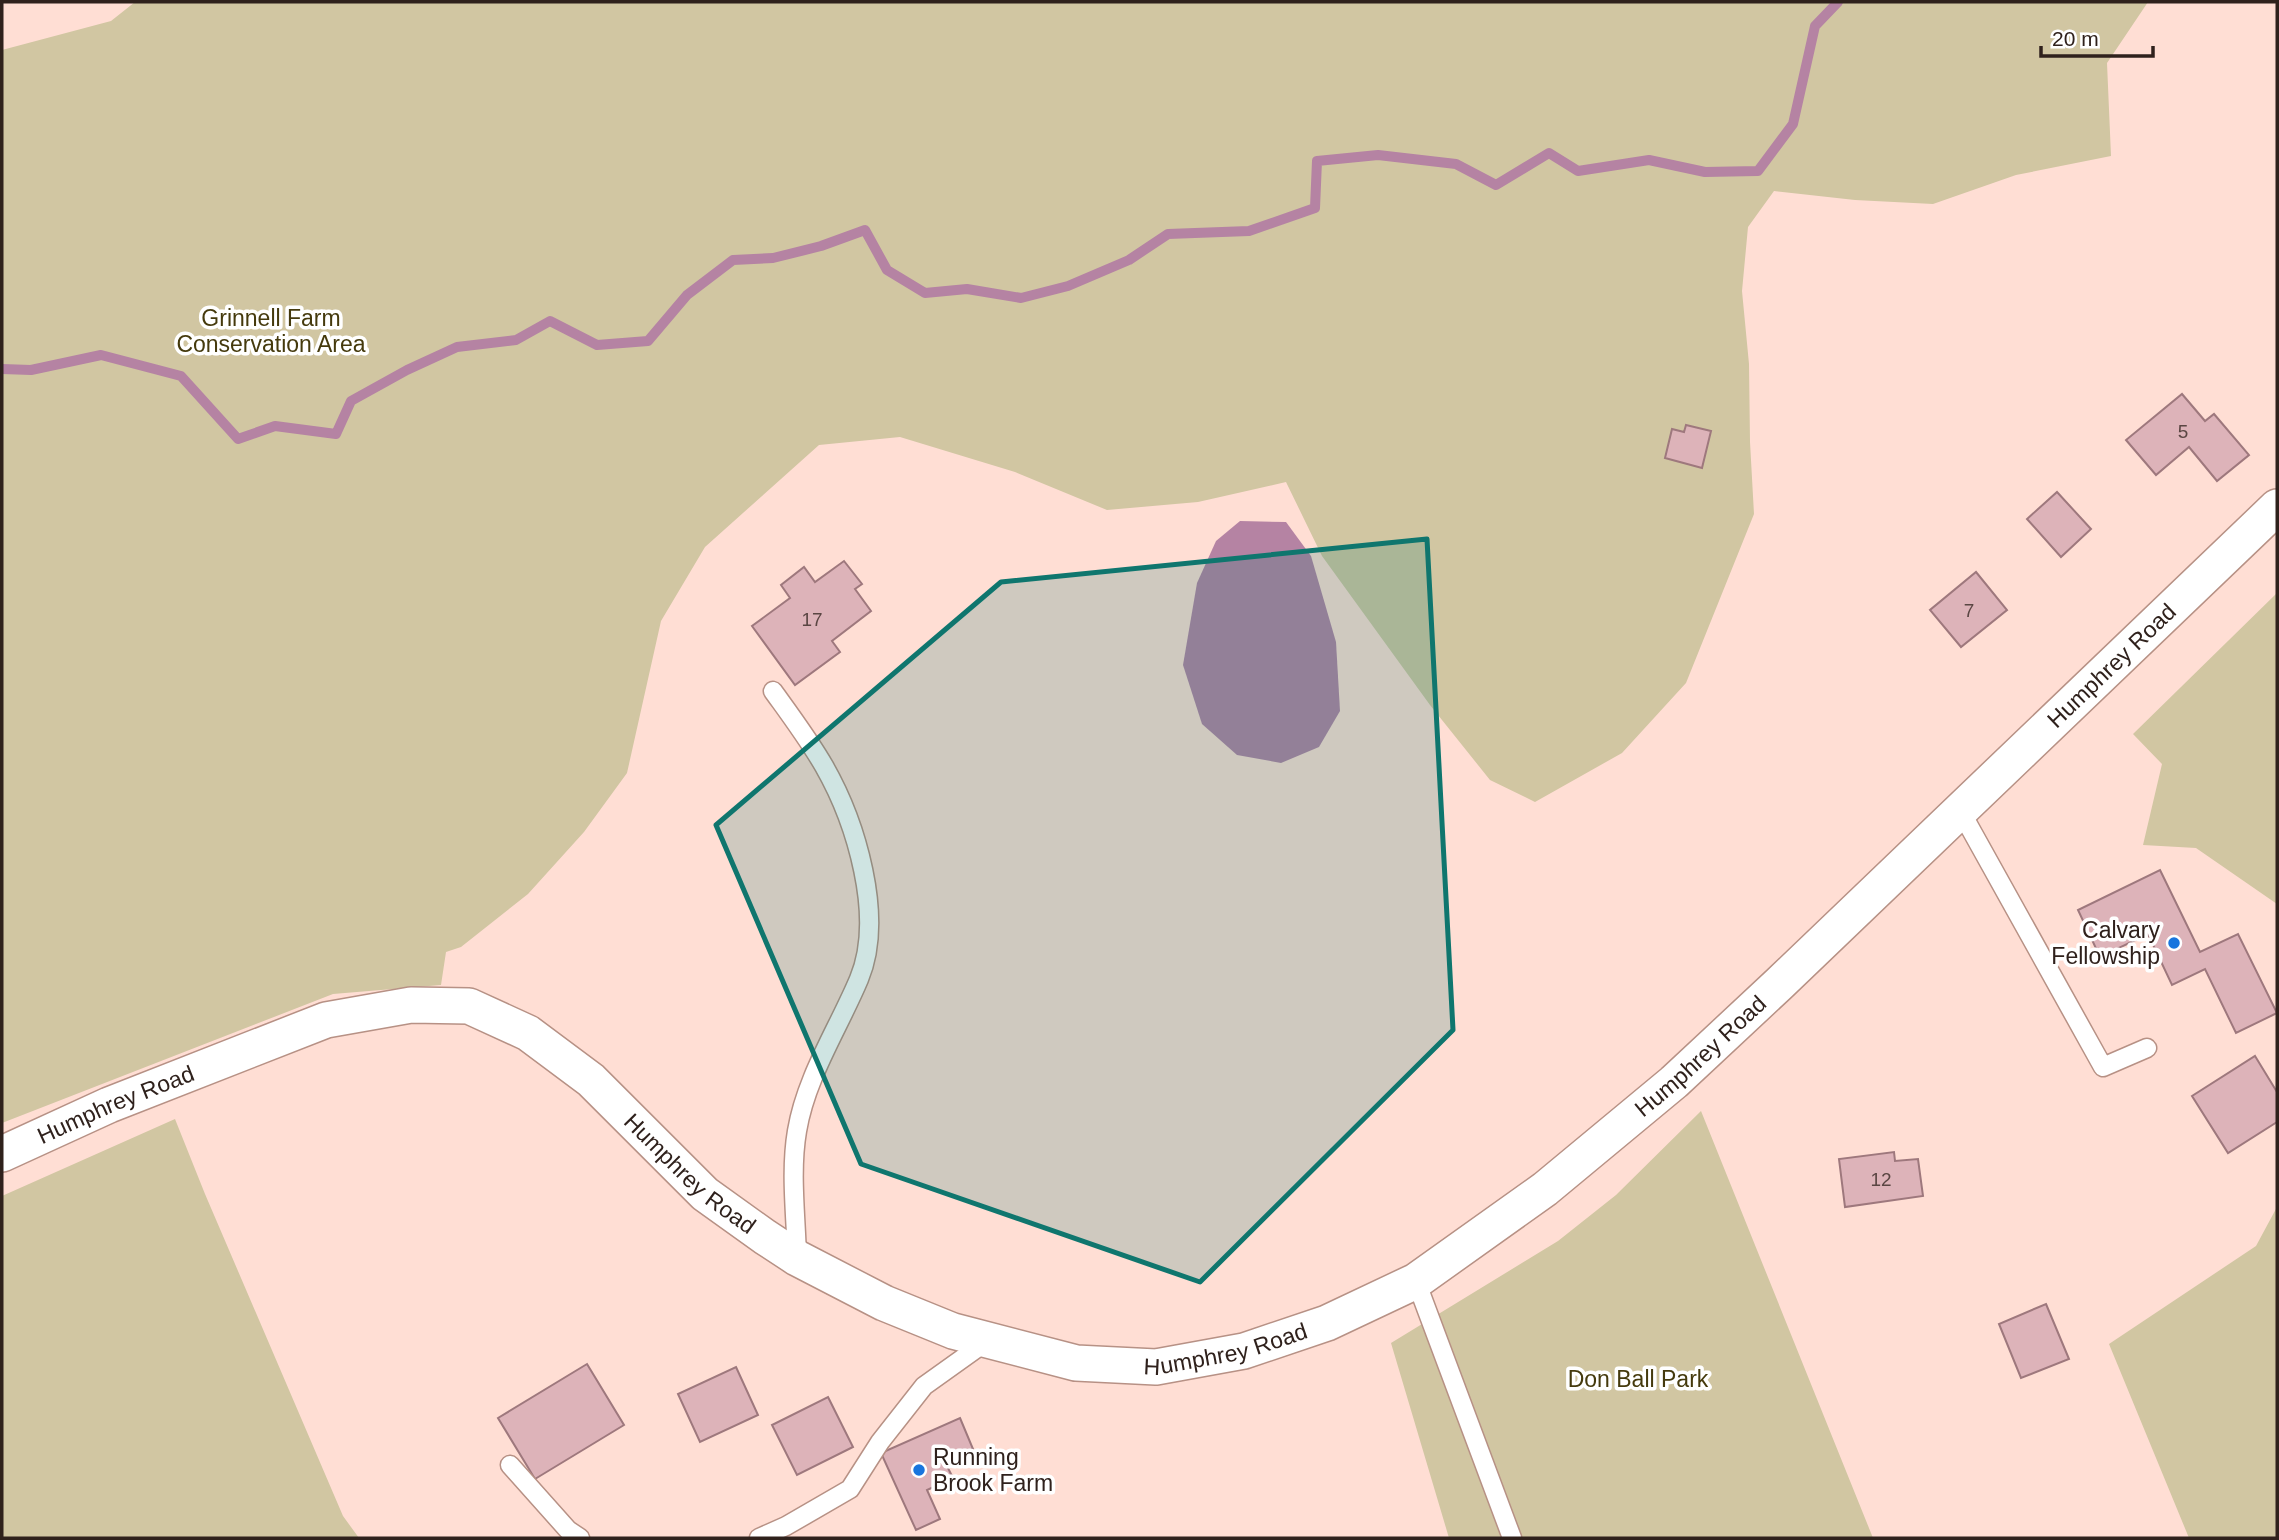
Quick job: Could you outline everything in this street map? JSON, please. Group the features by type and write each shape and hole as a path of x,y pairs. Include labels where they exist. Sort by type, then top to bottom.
{"street":[{"name":"Humphrey Road","path":"2,1154 109,1105 326,1020 411,1005 469,1006 528,1033 591,1080 705,1194 797,1258 884,1303 953,1331 1076,1363 1156,1367 1244,1351 1327,1323 1416,1281 1545,1189 1674,1082 2277,507"}],"lane":[{"path":"773,691 825,767 840,800 859,859 867,894 869,919 868,953 809,1090 797,1130 794,1159 797,1258"},
{"path":"1961,810 2103,1067 2147,1048"},
{"path":"1416,1281 1511,1538"},
{"path":"759,1538 786,1526 850,1489 880,1442 924,1386 987,1341"},
{"path":"510,1465 568,1530 580,1538"}],"highlighted area":[{"path":"1427,539 1453,1030 1200,1282 861,1164 716,825 1001,582"}],"green space":[{"name":"Grinnell Farm Conservation Area","path":"135,2 2148,2 2107,63 2111,156 2016,175 1933,204 1855,200 1774,191 1748,227 1742,291 1749,364 1754,514 1686,683 1622,753 1535,802 1490,780 1430,705 1322,556 1286,482 1198,502 1107,510 1015,472 900,437 819,445 705,547 661,621 627,773 584,832 528,894 461,947 446,952 441,985 333,994 2,1123 2,50 111,21"},
{"path":"2277,593 2277,904 2196,848 2143,845 2162,764 2133,734"},
{"name":"Don Ball Park","path":"1701,1111 1873,1538 1449,1538 1391,1343 1558,1241 1616,1195"},
{"path":"175,1119 343,1516 359,1538 2,1538 2,1196"},
{"path":"2277,1207 2277,1538 2189,1538 2109,1344 2256,1246"}],"shaded area":[{"path":"1240,521 1286,522 1311,556 1336,642 1340,711 1319,747 1281,763 1237,755 1202,724 1183,665 1197,583 1216,541"}],"building":[{"path":"2182,394 2205,421 2214,414 2249,455 2217,481 2189,447 2156,475 2126,440"},
{"path":"1686,425 1711,431 1702,468 1665,458 1672,429 1684,432"},
{"path":"2057,492 2091,529 2061,557 2027,519"},
{"path":"844,561 862,584 855,589 871,611 832,641 840,652 795,685 752,626 790,598 781,585 804,567 815,582"},
{"path":"1976,572 2007,610 1961,647 1930,610"},
{"name":"Calvary Fellowship","path":"2160,870 2200,952 2238,934 2277,1013 2236,1033 2205,969 2172,985 2148,934 2100,957 2078,910"},
{"path":"2255,1056 2277,1092 2277,1122 2228,1153 2192,1096"},
{"path":"1894,1152 1895,1161 1918,1159 1923,1196 1845,1207 1839,1159"},
{"path":"2046,1304 2069,1359 2021,1378 1999,1324"},
{"path":"587,1364 624,1425 535,1479 498,1418"},
{"path":"736,1367 758,1415 700,1442 678,1394"},
{"path":"828,1397 853,1447 797,1475 772,1425"},
{"name":"Running Brook Farm","path":"960,1418 973,1449 945,1462 953,1478 927,1490 940,1519 916,1530 881,1453"}],"waterway":[{"path":"2,369 31,370 101,355 181,376 238,439 275,426 336,434 351,401 407,370 457,347 516,340 550,321 597,345 648,341 687,295 733,260 773,258 821,246 865,230 887,270 925,293 967,289 1021,298 1068,286 1129,260 1168,234 1249,231 1315,208 1317,161 1378,155 1456,164 1496,185 1549,153 1578,171 1649,160 1705,172 1758,171 1793,124 1815,26 1838,2"}],"place":[{"name":"Calvary Fellowship","path":"2174,943"},
{"name":"Running Brook Farm","path":"919,1470"}]}
